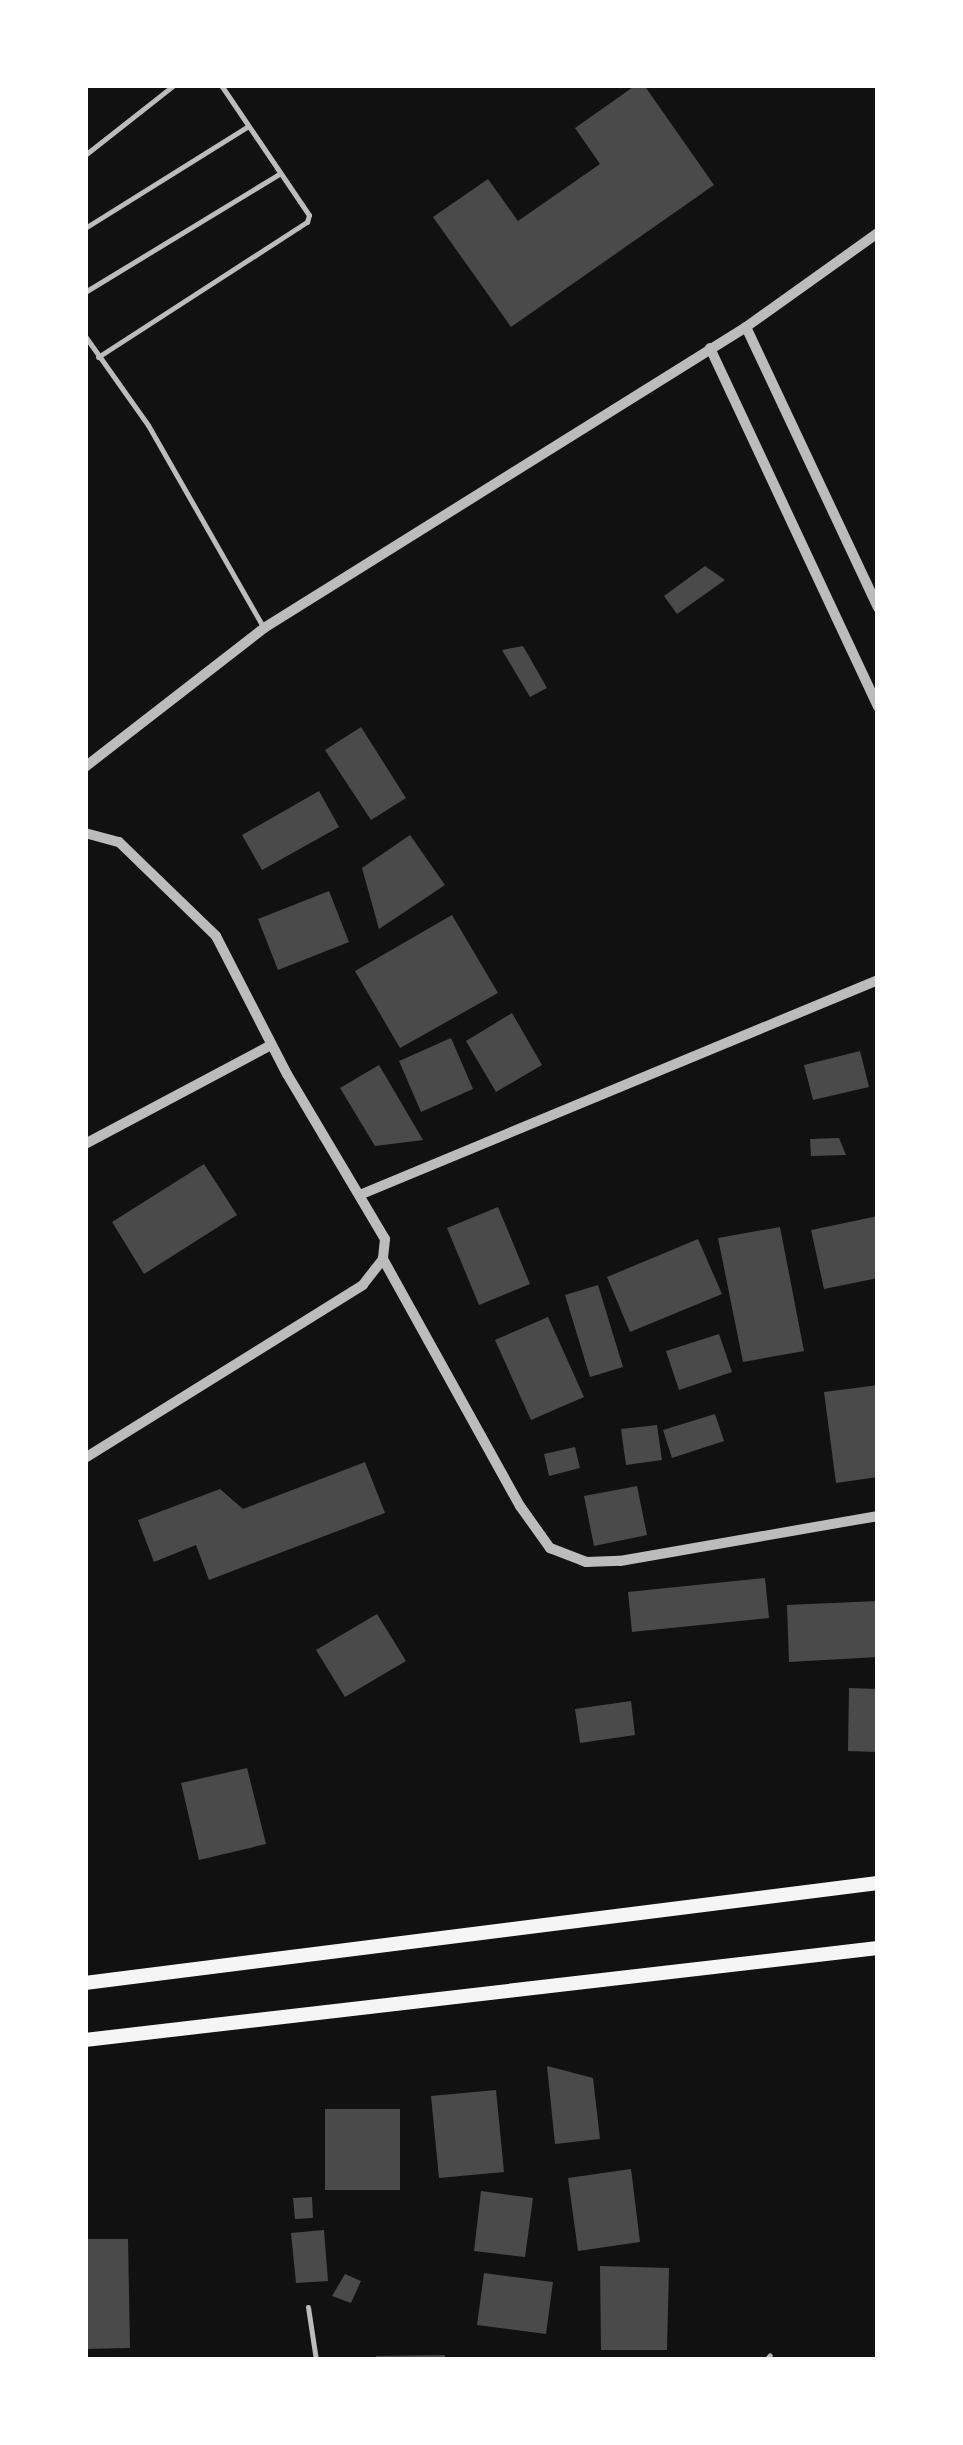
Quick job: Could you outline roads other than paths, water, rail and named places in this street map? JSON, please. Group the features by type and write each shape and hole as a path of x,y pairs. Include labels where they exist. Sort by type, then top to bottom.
{"main road":[{"path":"85,1983 878,1883"},
{"path":"85,2040 878,1948"}],"street":[{"path":"85,767 264,628 746,327 878,233"},
{"path":"746,327 878,608"},
{"path":"710,348 878,706"},
{"path":"85,832 119,842 216,936 270,1044 362,1194 385,1239 383,1258 363,1285 85,1458"},
{"path":"362,1194 878,980"},
{"path":"85,1144 270,1044"},
{"path":"383,1258 520,1506 550,1548 586,1562 620,1561 878,1516"}],"lane":[{"path":"85,155 174,85"},
{"path":"98,356 305,226 309,215 220,85"},
{"path":"85,228 248,126"},
{"path":"85,292 278,174"},
{"path":"85,336 148,425 264,628"},
{"path":"308,2307 316,2360"}]}
